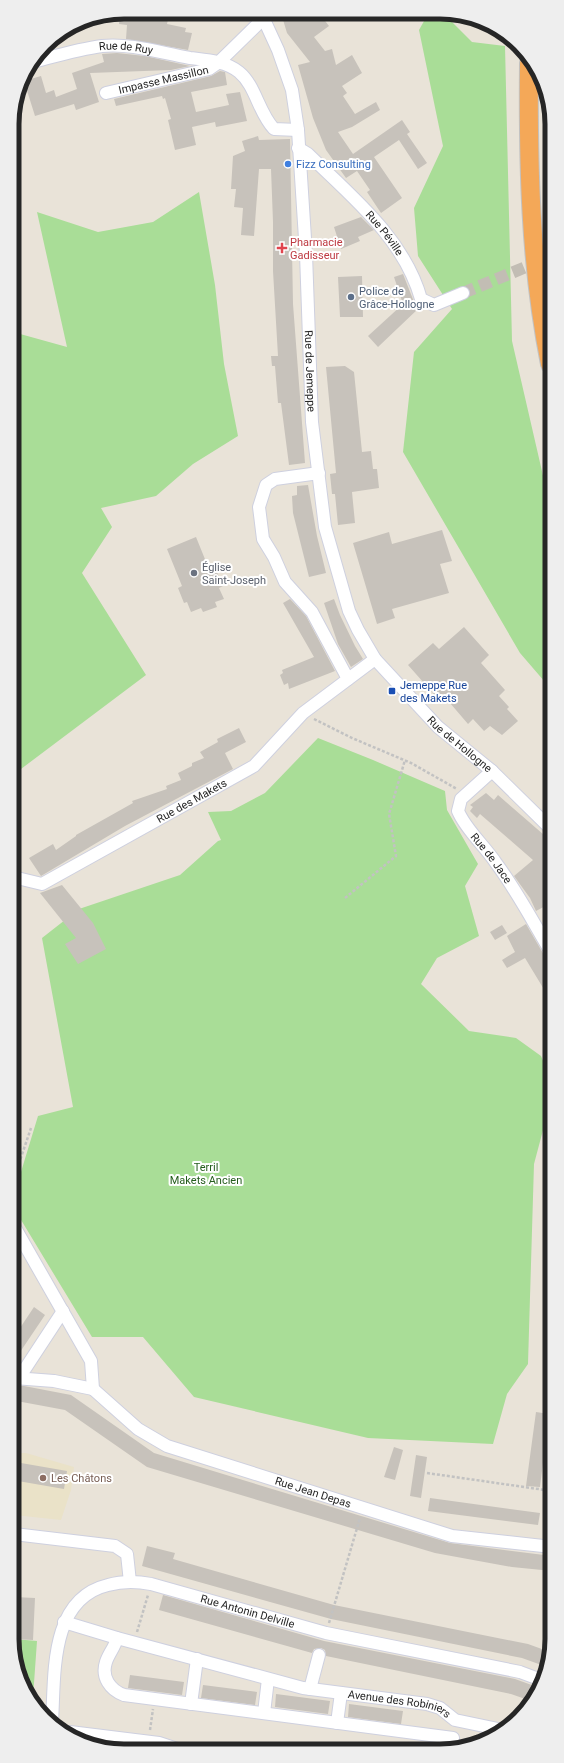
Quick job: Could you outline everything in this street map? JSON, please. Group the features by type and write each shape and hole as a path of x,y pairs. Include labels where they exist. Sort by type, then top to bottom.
{"highway":[{"path":"529,69 528,132 534,261 545,338"}],"street":[{"path":"219,62 260,19"},
{"name":"Rue de Jemeppe","path":"264,19 278,50 292,90 298,130 306,254 312,422 325,527 342,590"},
{"name":"Rue de Ruy","path":"41,60 75,51 103,46 134,47 219,62 239,72 254,92 259,108 268,123 274,129 298,130"},
{"name":"Impasse Massillon","path":"106,93 209,70 219,62"},
{"name":"Rue Péville","path":"298,148 308,154 388,236 406,262 421,299 434,305 463,293"},
{"path":"319,473 275,479 266,485 259,507 263,539 274,557 285,582 312,612 348,679"},
{"name":"Rue de Hollogne","path":"342,590 349,611 358,630 375,659 438,727 492,771 545,823"},
{"name":"Rue des Makets","path":"19,878 42,884 254,766 303,713 375,659"},
{"name":"Rue de Jace","path":"492,771 466,794 458,805 458,811 460,817 513,886 545,942"},
{"path":"19,1235 91,1361 93,1389 54,1381 19,1378"},
{"path":"19,1374 63,1311"},
{"name":"Rue Jean Depas","path":"93,1389 138,1429 167,1446 452,1536 545,1546"},
{"path":"19,1535 116,1546 127,1554 130,1582"},
{"name":"Rue Antonin Delville","path":"52,1715 57,1651 64,1622 75,1606 87,1594 103,1586 130,1582 151,1584 326,1633 520,1672 537,1678"},
{"name":"Avenue des Robiniers","path":"64,1622 268,1679 310,1689 427,1704 440,1708 455,1720 495,1728"},
{"name":"Avenue des Robiniers","path":"118,1638 105,1666 108,1683 119,1693 337,1723 452,1743 455,1720"},
{"path":"310,1689 319,1655"},
{"path":"191,1704 197,1659"},
{"path":"264,1713 268,1679"},
{"name":"Avenue des Robiniers","path":"337,1723 341,1693"},
{"path":"78,1733 148,1741 159,1744"}],"path":[{"path":"303,713 352,738 405,760 466,794"},
{"path":"345,898 396,856 389,814 405,760"},
{"path":"19,1164 32,1128"},
{"path":"427,1473 545,1490"},
{"path":"326,1633 363,1508"},
{"path":"134,1642 151,1584"},
{"path":"148,1741 155,1699"}],"shaded area":[{"name":"Les Châtons","path":"19,1453 26,1453 74,1467 71,1490 61,1520 19,1516"}],"green space":[{"path":"425,19 450,20 472,42 505,46 512,341 545,482 545,682 520,653 403,452 414,352 452,309 418,256 414,208 443,146 419,30"},
{"path":"199,192 215,285 224,364 238,436 193,464 156,496 101,508 112,527 82,573 146,675 19,770 19,334 67,347 37,212 98,232 153,222"},
{"name":"Terril Makets Ancien","path":"318,738 445,791 447,810 478,864 465,886 479,936 437,958 421,984 469,1031 516,1038 541,1056 545,1065 545,1123 534,1164 528,1364 507,1394 493,1444 368,1438 194,1397 143,1337 92,1337 19,1217 19,1179 38,1116 73,1107 42,938 79,909 180,875 221,840 208,812 231,811 265,793"},
{"path":"19,1639 37,1641 33,1691 25,1673 21,1659"}],"building":[{"path":"119,19 168,19 167,24 186,28 185,32 192,33 188,50 126,39 127,25 119,24"},
{"path":"283,19 324,19 329,26 314,37 325,51 332,49 336,65 352,55 362,73 342,86 347,93 343,96 355,114 376,102 380,110 352,127 338,132 353,154 402,120 410,132 407,134 427,163 418,169 399,140 374,157 402,198 381,213 367,192 370,190 357,171 346,178 326,150 313,118 298,65 310,62 287,33"},
{"path":"117,53 145,56 190,66 171,70 90,73 99,102 76,110 74,104 35,116 26,87 29,79 41,76 46,93 54,90 56,97 77,89 72,73 104,62 102,54"},
{"path":"220,71 225,72 227,85 191,92 196,112 229,105 226,94 240,92 247,121 216,127 215,122 192,127 196,145 175,150 168,120 171,119 165,98 163,99 162,96 116,106 114,99 211,76"},
{"path":"258,136 259,140 290,139 293,304 305,463 289,465 281,403 278,403 275,366 272,366 271,356 278,356 273,271 271,169 259,169 254,236 241,235 243,208 234,207 236,189 231,189 233,156 245,151 242,141"},
{"path":"361,217 374,230 358,237 360,241 341,249 334,227"},
{"path":"403,274 414,302 419,308 378,347 368,336 403,304 394,277"},
{"name":"Police de Grâce-Hollogne","path":"362,276 363,317 340,317 338,277"},
{"path":"345,366 354,372 362,452 371,451 373,469 377,469 379,488 352,492 355,523 338,525 335,494 332,494 330,474 336,473 326,367"},
{"path":"308,485 317,536 326,573 309,577 293,513 292,496 297,495 297,486"},
{"path":"442,530 452,561 440,564 449,593 392,609 395,618 377,624 353,543 389,532 392,544"},
{"name":"Église Saint-Joseph","path":"196,537 211,574 217,572 223,586 219,588 224,599 215,602 217,607 203,612 201,608 191,612 187,602 184,603 178,588 182,586 167,549"},
{"path":"290,599 306,616 335,671 289,689 288,683 284,685 280,675 283,673 282,670 314,657 283,603"},
{"path":"334,599 340,615 363,659 351,667 338,644 324,603"},
{"path":"464,627 489,655 481,663 505,690 499,696 509,707 507,709 518,721 502,735 490,726 484,731 473,719 468,724 444,696 439,700 408,665 433,643 439,649"},
{"path":"239,728 246,742 225,753 233,769 125,826 41,876 29,858 53,844 56,850 76,835 133,803 132,801 167,789 166,786 181,780 178,773 192,766 192,763 204,758 200,752 218,742 217,739"},
{"path":"486,793 494,800 498,795 545,836 545,906 536,911 530,898 514,876 533,860 480,814 477,818 470,811 473,807 470,805"},
{"path":"62,885 93,923 106,949 78,964 65,944 76,938 40,893"},
{"path":"526,924 545,957 545,991 525,958 507,968 502,960 515,952 507,936"},
{"path":"502,925 507,933 495,940 490,932"},
{"path":"34,1307 45,1315 19,1354 19,1330"},
{"path":"19,1386 71,1395 154,1453 450,1543 545,1555 545,1570 512,1567 435,1553 147,1467 65,1410 19,1402"},
{"path":"536,1412 545,1413 545,1446 540,1487 526,1486"},
{"path":"394,1447 403,1450 395,1480 384,1477"},
{"path":"416,1455 427,1457 421,1498 410,1496"},
{"path":"21,1463 67,1471 64,1489 19,1481"},
{"path":"430,1498 540,1513 538,1525 428,1511"},
{"path":"147,1546 175,1553 173,1559 334,1605 528,1644 544,1650 541,1665 522,1658 331,1619 142,1566"},
{"path":"163,1595 324,1641 515,1679 534,1686 526,1699 511,1694 326,1656 325,1650 321,1648 314,1649 312,1653 159,1610"},
{"path":"19,1597 35,1598 33,1640 19,1639"},
{"path":"130,1675 184,1682 182,1695 128,1688"},
{"path":"203,1685 257,1692 255,1705 201,1698"},
{"path":"276,1694 330,1701 328,1714 275,1707"},
{"path":"349,1704 403,1711 401,1724 348,1717"}],"tunnel":[{"path":"463,293 545,259"}],"place":[{"name":"Fizz Consulting","path":"288,164"},
{"name":"Pharmacie Gadisseur","path":"282,248"},
{"name":"Police de Grâce-Hollogne","path":"351,297"},
{"name":"Église Saint-Joseph","path":"194,573"},
{"name":"Jemeppe Rue des Makets","path":"392,691"},
{"name":"Les Châtons","path":"43,1478"}]}
